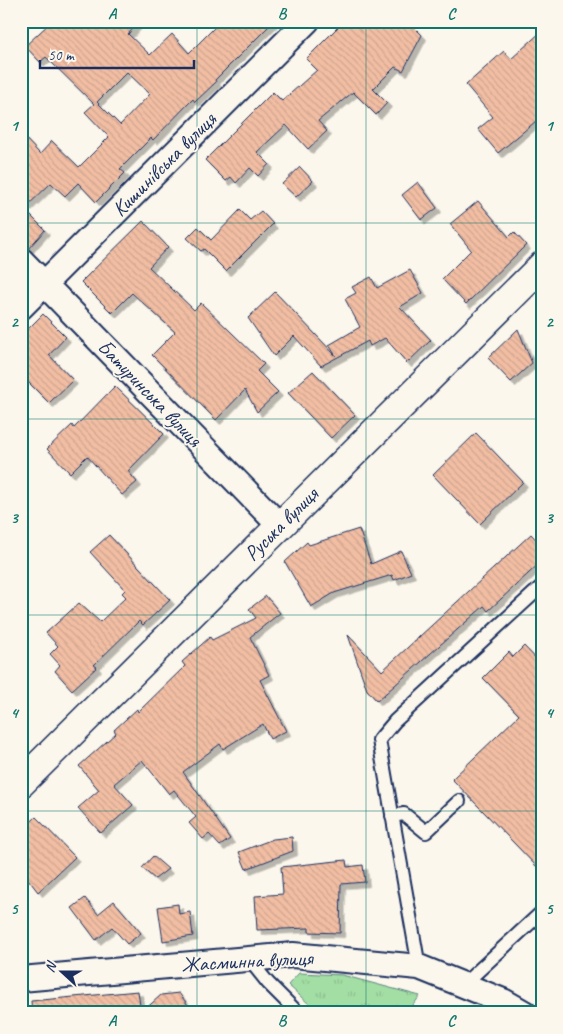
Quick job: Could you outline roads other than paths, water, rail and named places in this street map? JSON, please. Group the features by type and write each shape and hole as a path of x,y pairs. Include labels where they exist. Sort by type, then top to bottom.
{"main road":[{"name":"Руська вулиця","path":"21,783 542,266"}],"street":[{"name":"Кишинівська вулиця","path":"21,307 308,21"},
{"name":"Батуринська вулиця","path":"21,260 279,525"},
{"name":"Жасминна вулиця","path":"21,979 293,955 419,967 464,984 524,1013"}],"lane":[{"path":"419,967 378,740 395,721 542,586"},
{"path":"392,816 404,814 426,832 459,801"},
{"path":"464,984 542,912"},
{"path":"248,958 268,983 298,1013"}]}
